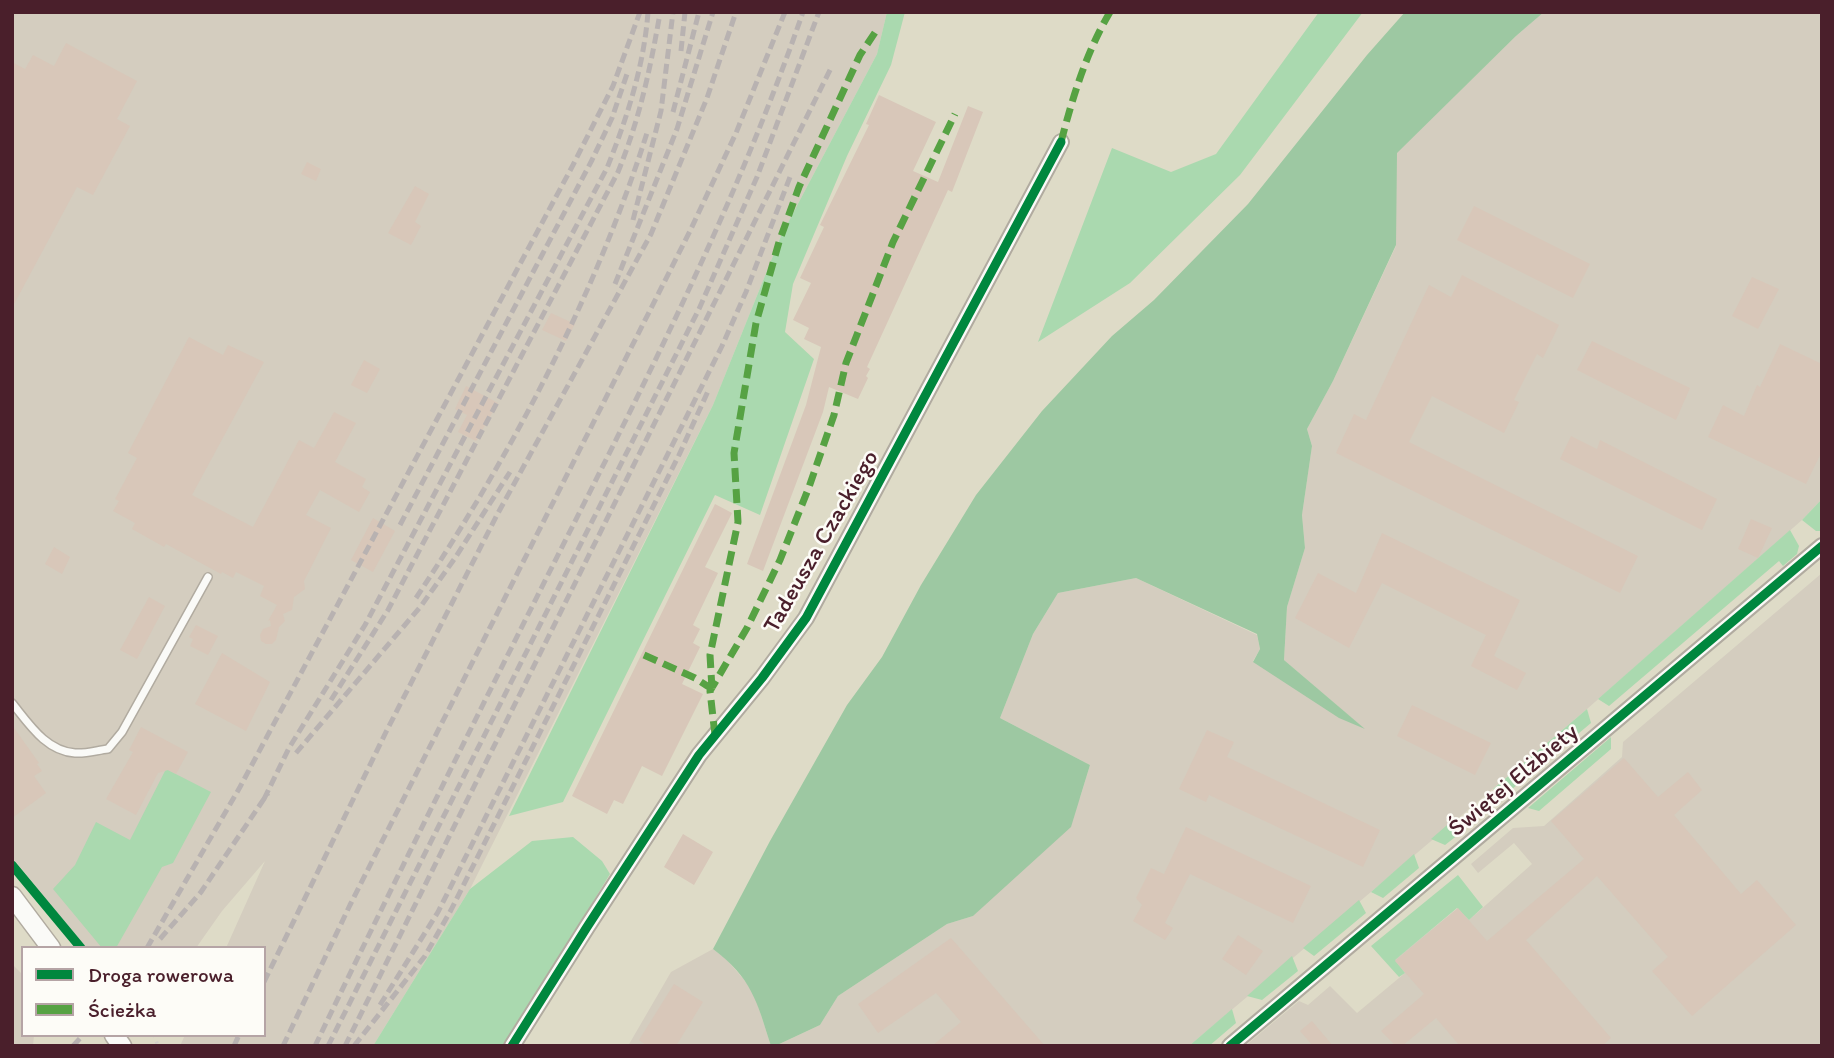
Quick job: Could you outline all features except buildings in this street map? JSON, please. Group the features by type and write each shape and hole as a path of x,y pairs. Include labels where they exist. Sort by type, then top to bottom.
{"street":[{"name":"Tadeusza Czackiego","path":"512,1046 693,764 806,618 1061,142"},
{"name":"Świętej Elżbiety","path":"1230,1046 1822,546"},
{"path":"12,896 50,946"}],"lane":[{"path":"12,703 35,732 59,750 77,753 108,749 122,732 208,577"}],"path":[{"path":"12,865 79,946"}],"shaded area":[{"path":"12,12 887,12 877,54 781,236 713,405 470,889 373,1046 180,1046 184,1037 266,1037 266,946 227,946 265,861 222,911 197,946 84,946 17,863 12,866"},
{"path":"1544,12 1822,12 1822,499 1802,520 1587,709 1189,1046 775,1046 820,1025 838,996 947,924 973,916 1080,798 1090,765 1000,718 1033,634 1058,593 1136,578 1257,635 1260,649 1253,661 1362,727 1284,660 1287,607 1305,548 1302,515 1312,446 1307,429 1333,381 1396,246 1396,153"},
{"path":"1822,573 1822,1046 1245,1046 1299,1001 1308,1005 1330,986 1357,1013 1405,973 1394,960 1458,908 1469,920 1532,864 1514,843 1478,873 1471,864 1513,828 1544,826 1622,757 1623,742"},
{"path":"713,949 726,959 753,990 771,1046 628,1046 671,972"},
{"path":"12,964 21,973 21,1037 34,1037 33,1046 12,1046"}],"green space":[{"path":"887,12 905,12 891,65 847,156 793,284 785,332 814,359 760,515 715,495 563,802 509,816 713,405 781,236 877,54"},
{"path":"1319,12 1363,12 1240,175 1130,283 1038,342 1112,148 1171,172 1216,154"},
{"path":"1405,12 1544,12 1397,153 1396,245 1333,381 1307,429 1312,446 1302,515 1305,548 1287,607 1284,660 1365,729 1339,718 1253,662 1260,649 1257,634 1136,578 1058,593 1033,634 1000,718 1090,765 1071,827 973,916 947,924 838,996 820,1025 771,1046 757,1004 745,981 737,970 713,949 847,705 882,657 921,585 976,495 1042,411 1112,336 1154,300 1248,204 1367,55"},
{"path":"1822,499 1822,531 1816,531 1802,520"},
{"path":"1790,530 1799,546 1797,554 1783,566 1779,561 1609,706 1598,699"},
{"path":"1587,709 1591,723 1505,795 1493,789"},
{"path":"1611,737 1611,749 1539,811 1528,808"},
{"path":"166,769 211,792 173,863 162,867 117,946 100,946 53,889 75,865 96,822 130,840"},
{"path":"1453,820 1463,831 1445,845 1431,839"},
{"path":"573,837 602,861 610,874 505,1046 373,1046 470,889 532,841"},
{"path":"1414,854 1419,868 1383,898 1371,892"},
{"path":"1458,875 1483,907 1469,920 1457,908 1395,960 1405,973 1399,977 1371,946"},
{"path":"1359,900 1366,913 1314,956 1303,948"},
{"path":"1292,956 1298,971 1262,1000 1247,996"},
{"path":"1232,1009 1236,1023 1209,1046 1189,1046"}],"railway":[{"path":"148,946 240,787 573,165 613,86 640,12"},
{"path":"264,799 289,748 365,625 607,168 634,92 648,12"},
{"path":"633,220 661,111 673,12"},
{"path":"681,51 685,12"},
{"path":"673,112 699,12"},
{"path":"615,284 677,129 713,12"},
{"path":"266,978 386,732 497,515 651,234 707,98 736,12"},
{"path":"283,1046 350,905 690,231 736,133 785,12"},
{"path":"315,1046 690,286 750,151 803,12"},
{"path":"328,1046 699,309 757,177 819,12"},
{"path":"331,700 388,610 618,172 643,97 659,19"},
{"path":"345,1046 832,66"},
{"path":"400,525 592,160 612,118 627,74"},
{"path":"416,598 485,488 548,373 602,255 647,133"},
{"path":"380,1005 438,912 722,346 746,292 790,177"},
{"path":"354,1046 425,956 451,910 679,455 709,389"},
{"path":"296,753 421,606 510,472"},
{"path":"160,939 201,892 268,793"},
{"path":"73,1046 81,1037"},
{"path":"234,1046 238,1037"}],"marked path":[{"path":"1061,142 1081,75 1110,12"},
{"path":"712,689 710,655 738,522 734,453 756,323 779,242 799,187 860,55 878,28"},
{"path":"715,735 710,691 747,628 780,560 834,415 846,363 893,242 955,114"},
{"path":"644,655 695,678 712,689"}],"cycle path":[{"path":"512,1046 699,755 762,678 806,618 1061,142"},
{"path":"1230,1046 1822,546"},
{"path":"12,865 79,946"}]}
